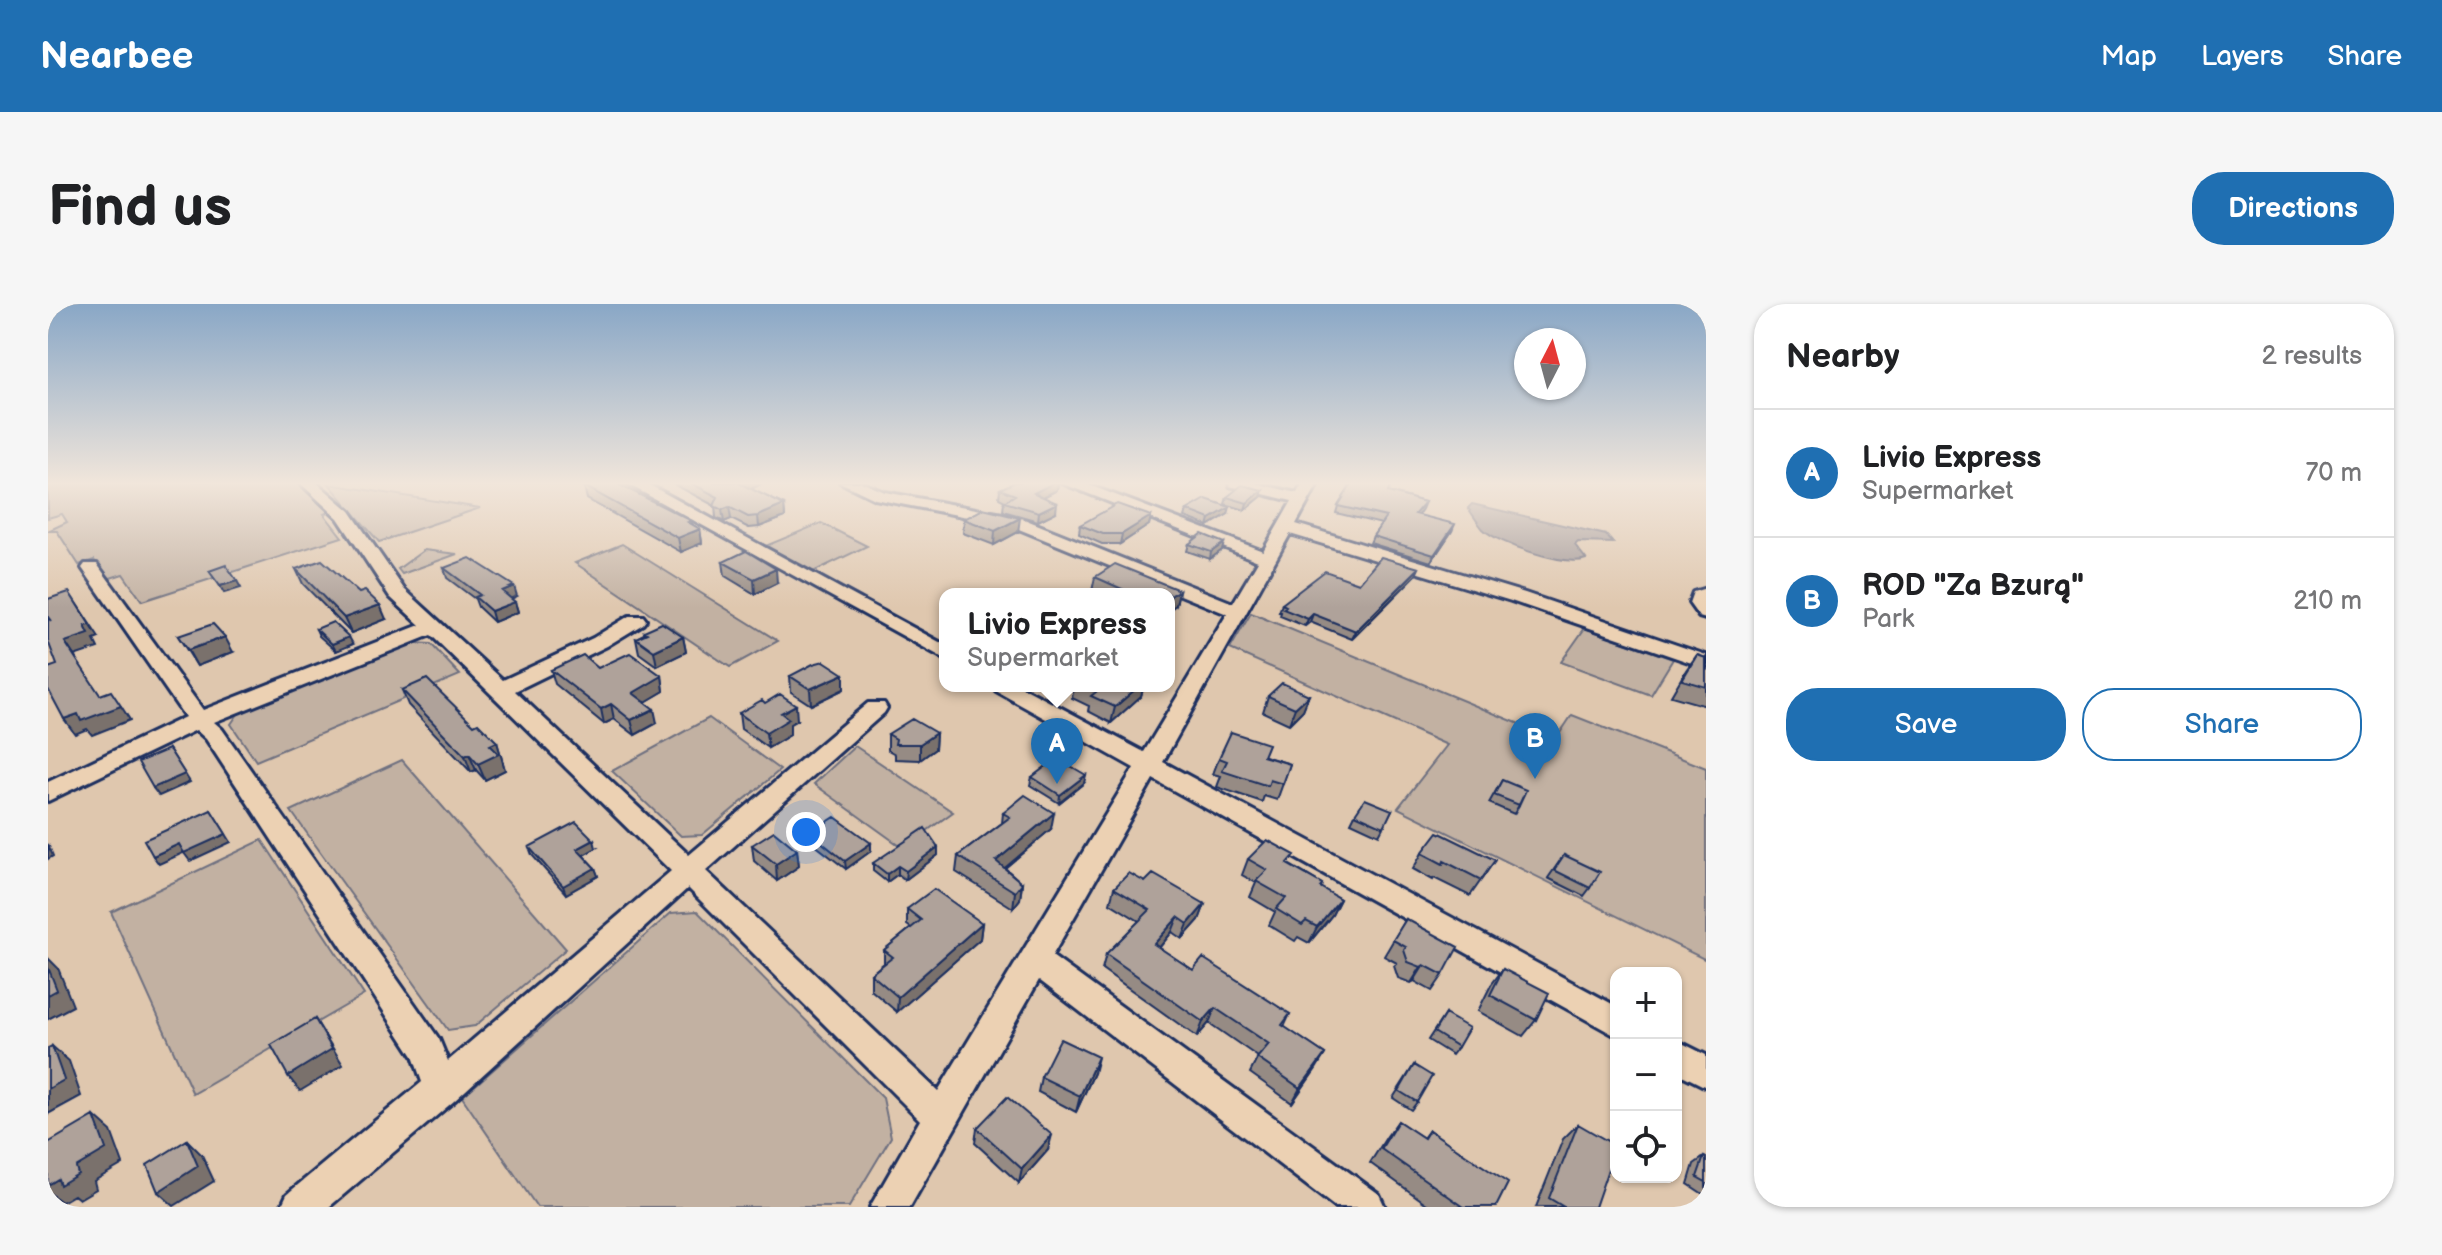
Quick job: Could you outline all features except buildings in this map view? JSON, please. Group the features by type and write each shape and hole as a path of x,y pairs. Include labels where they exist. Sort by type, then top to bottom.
{"street":[{"path":"350,524 397,593 501,689 941,1117"},
{"path":"709,524 939,650"},
{"path":"1021,524 1238,612"},
{"path":"1178,524 1269,559"},
{"path":"889,1207 1288,524"},
{"path":"1286,527 1518,597 1706,662"},
{"path":"91,568 198,720 214,734 427,1049 442,1090"},
{"path":"1706,594 1700,596 1699,603 1706,613"},
{"path":"501,689 600,642 636,620"},
{"path":"48,792 198,720 433,627"},
{"path":"1015,692 1610,1019"},
{"path":"300,1207 442,1090 687,870 876,708"},
{"path":"1033,959 1366,1207"},
{"path":"1682,1058 1706,1072"}],"shaded area":[{"path":"62,524 332,524 342,537 142,601 123,574 107,579 94,560 79,565 57,531 48,531"},
{"path":"364,524 432,524 379,542"},
{"path":"818,524 867,546 811,573 763,547"},
{"path":"1480,524 1559,524 1606,535 1613,543 1578,542 1575,545 1586,559 1564,560 1533,553 1483,529"},
{"path":"622,544 778,641 730,667 575,563"},
{"path":"424,550 457,554 402,574 398,569"},
{"path":"1251,613 1556,739 1572,715 1706,768 1706,960 1398,808 1447,745 1230,649"},
{"path":"1585,628 1673,659 1651,695 1561,662"},
{"path":"413,643 431,644 460,675 256,761 231,724 240,711"},
{"path":"709,718 780,770 702,835 681,836 612,771"},
{"path":"855,746 953,812 903,848 814,784"},
{"path":"402,760 566,949 475,1026 448,1030 291,811"},
{"path":"262,840 364,995 193,1094 111,912"},
{"path":"697,911 883,1098 891,1137 849,1207 537,1207 462,1097 671,913"}],"place":[{"name":"ROD \"Za Bzurą\"","path":"1535,779"},
{"name":"Livio Express","path":"1057,784"}]}
